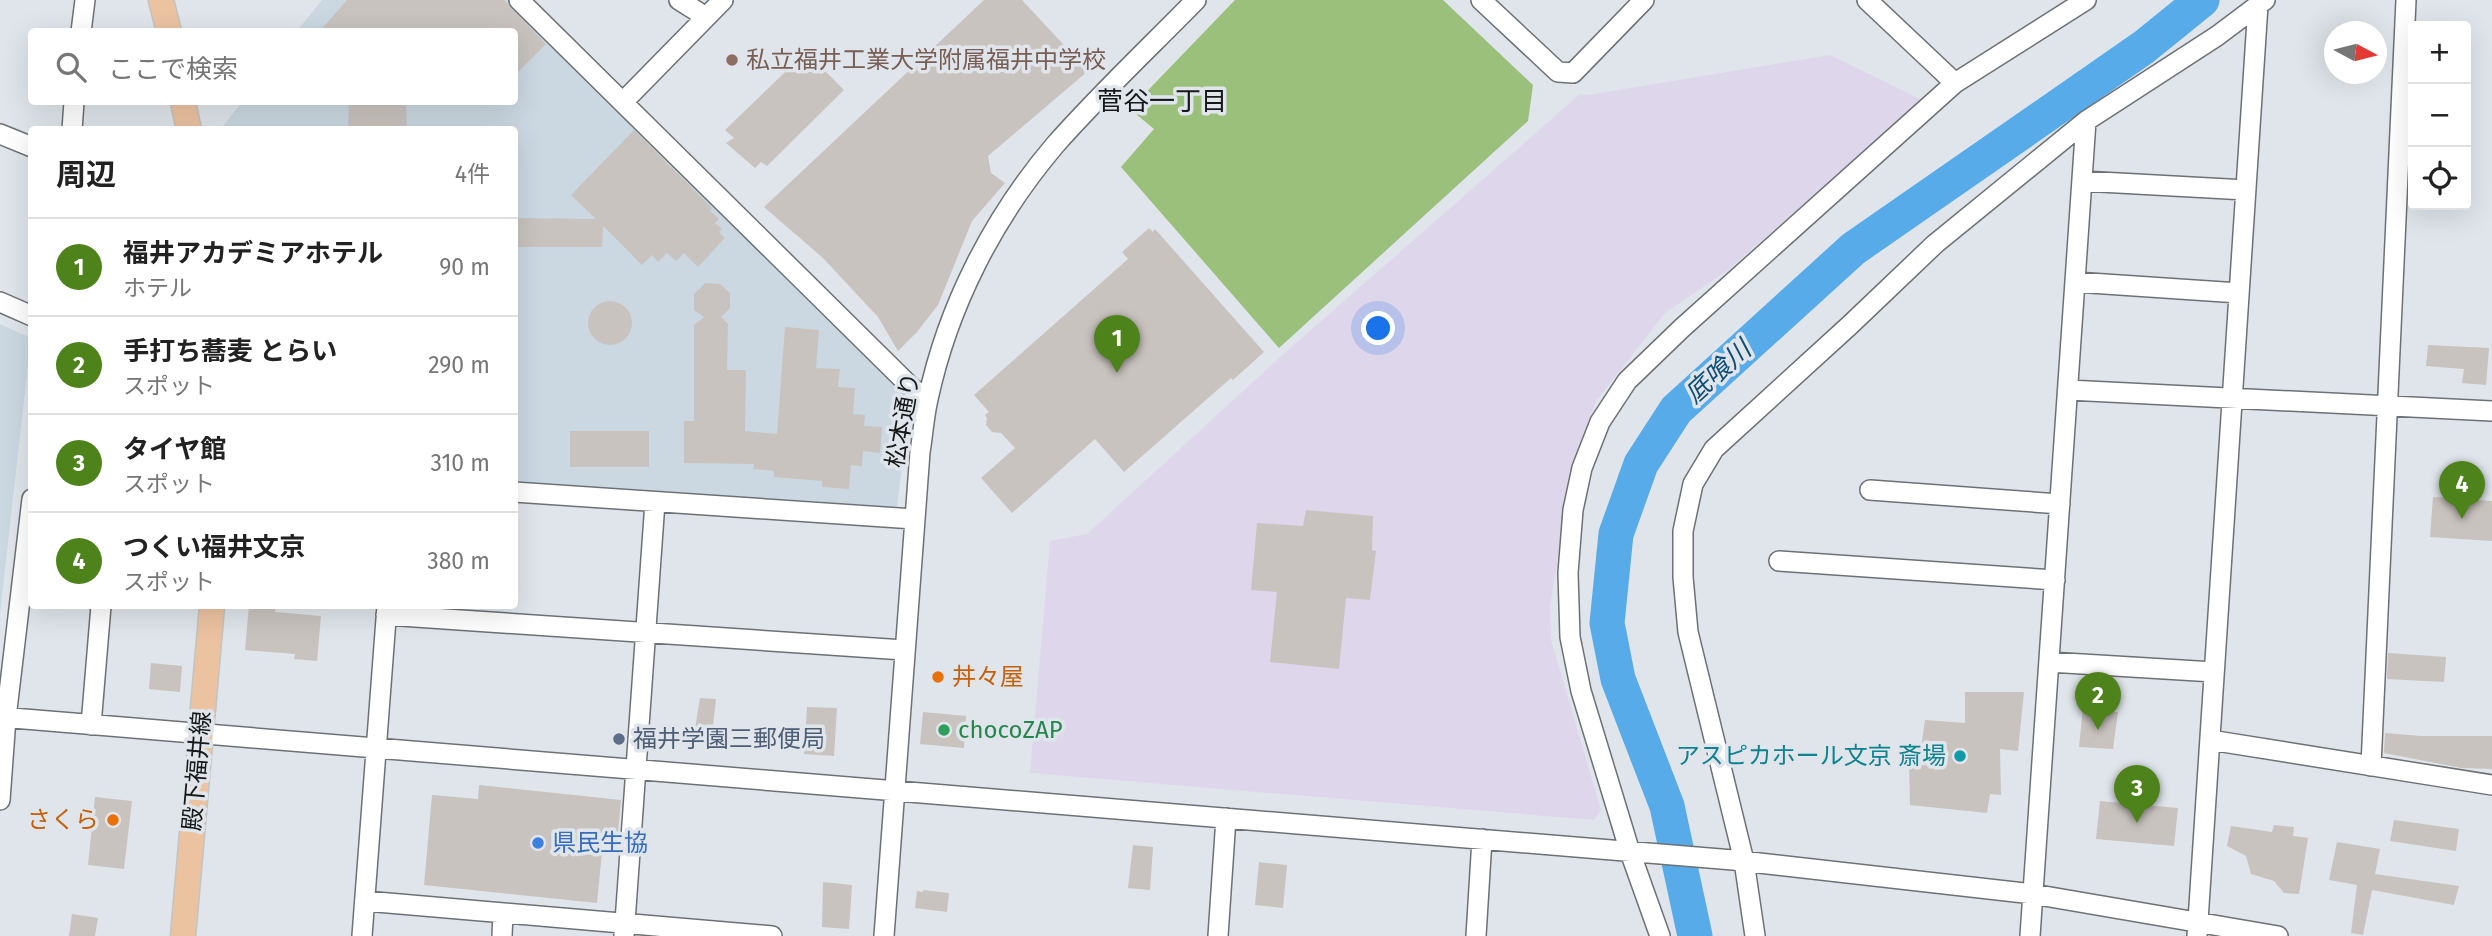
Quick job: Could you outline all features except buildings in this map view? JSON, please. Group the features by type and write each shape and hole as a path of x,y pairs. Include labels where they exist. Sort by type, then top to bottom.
{"main road":[{"path":"162,0 168,28"},
{"path":"184,105 187,126"},
{"name":"殿下福井線","path":"183,936 212,609"}],"street":[{"path":"82,28 85,0"},
{"path":"519,0 912,388 928,399"},
{"path":"679,0 706,18"},
{"path":"623,102 723,0"},
{"name":"松本通り","path":"884,936 914,519 928,399 950,322 981,254 1010,206 1056,145 1196,0"},
{"path":"1481,0 1558,72 1573,72 1644,0"},
{"path":"1660,936 1639,852 1580,691 1570,637 1568,573 1573,510 1582,468 1600,422 1628,381 1682,328 1955,83 2086,0"},
{"path":"2371,766 2406,0"},
{"path":"1873,2 1955,83"},
{"path":"1755,936 1688,632 1683,577 1683,531 1693,484 1714,449 1850,326 1935,244 2086,121 2217,36 2262,3"},
{"path":"2198,929 2246,190 2262,3"},
{"path":"72,126 74,105"},
{"path":"2030,936 2086,121"},
{"path":"0,134 28,145"},
{"path":"2082,181 2246,190"},
{"path":"2075,282 2239,293"},
{"path":"0,302 28,314"},
{"path":"2068,390 2492,411"},
{"path":"1870,490 2060,505"},
{"path":"518,492 914,519"},
{"path":"625,930 655,502"},
{"path":"0,800 3,717 28,529"},
{"path":"1779,561 2055,580"},
{"path":"90,724 101,609"},
{"path":"362,936 387,610 646,634 904,650"},
{"path":"2049,662 2214,672"},
{"path":"3,717 1738,861 2033,894 2198,929 2277,936"},
{"path":"2210,740 2492,785"},
{"path":"1218,936 1226,818"},
{"path":"1476,936 1482,839"},
{"path":"365,901 503,913 625,930 772,936"},
{"path":"502,936 503,913"}],"shaded area":[{"path":"322,0 511,0 905,391 910,401 897,507 518,481 518,126 223,126 240,105 518,105 518,28 299,28"},
{"path":"1830,55 1922,100 1728,270 1665,313 1596,401 1583,437 1565,514 1550,606 1551,640 1601,810 1594,820 1030,773 1050,541 1087,534 1278,359 1580,94 1588,95"},
{"path":"0,324 28,337 28,365 0,614"}],"green space":[{"path":"1235,0 1443,0 1533,85 1528,121 1279,348 1121,167 1154,129 1130,109"}],"waterway":[{"name":"底喰川","path":"1695,936 1667,806 1618,679 1607,623 1616,534 1641,464 1676,410 1853,249 2144,47 2202,0"}],"place":[{"name":"私立福井工業大学附属福井中学校","path":"732,60"},
{"name":"福井アカデミアホテル","path":"1117,373"},
{"name":"つくい福井文京","path":"2462,519"},
{"name":"丼々屋","path":"938,677"},
{"name":"chocoZAP","path":"944,730"},
{"name":"手打ち蕎麦 とらい","path":"2098,730"},
{"name":"福井学園三郵便局","path":"619,739"},
{"name":"アスピカホール文京 斎場","path":"1960,756"},
{"name":"さくら","path":"113,820"},
{"name":"タイヤ館","path":"2137,823"},
{"name":"県民生協","path":"538,843"}],"district":[{"name":"菅谷一丁目","path":"1162,101"}]}
